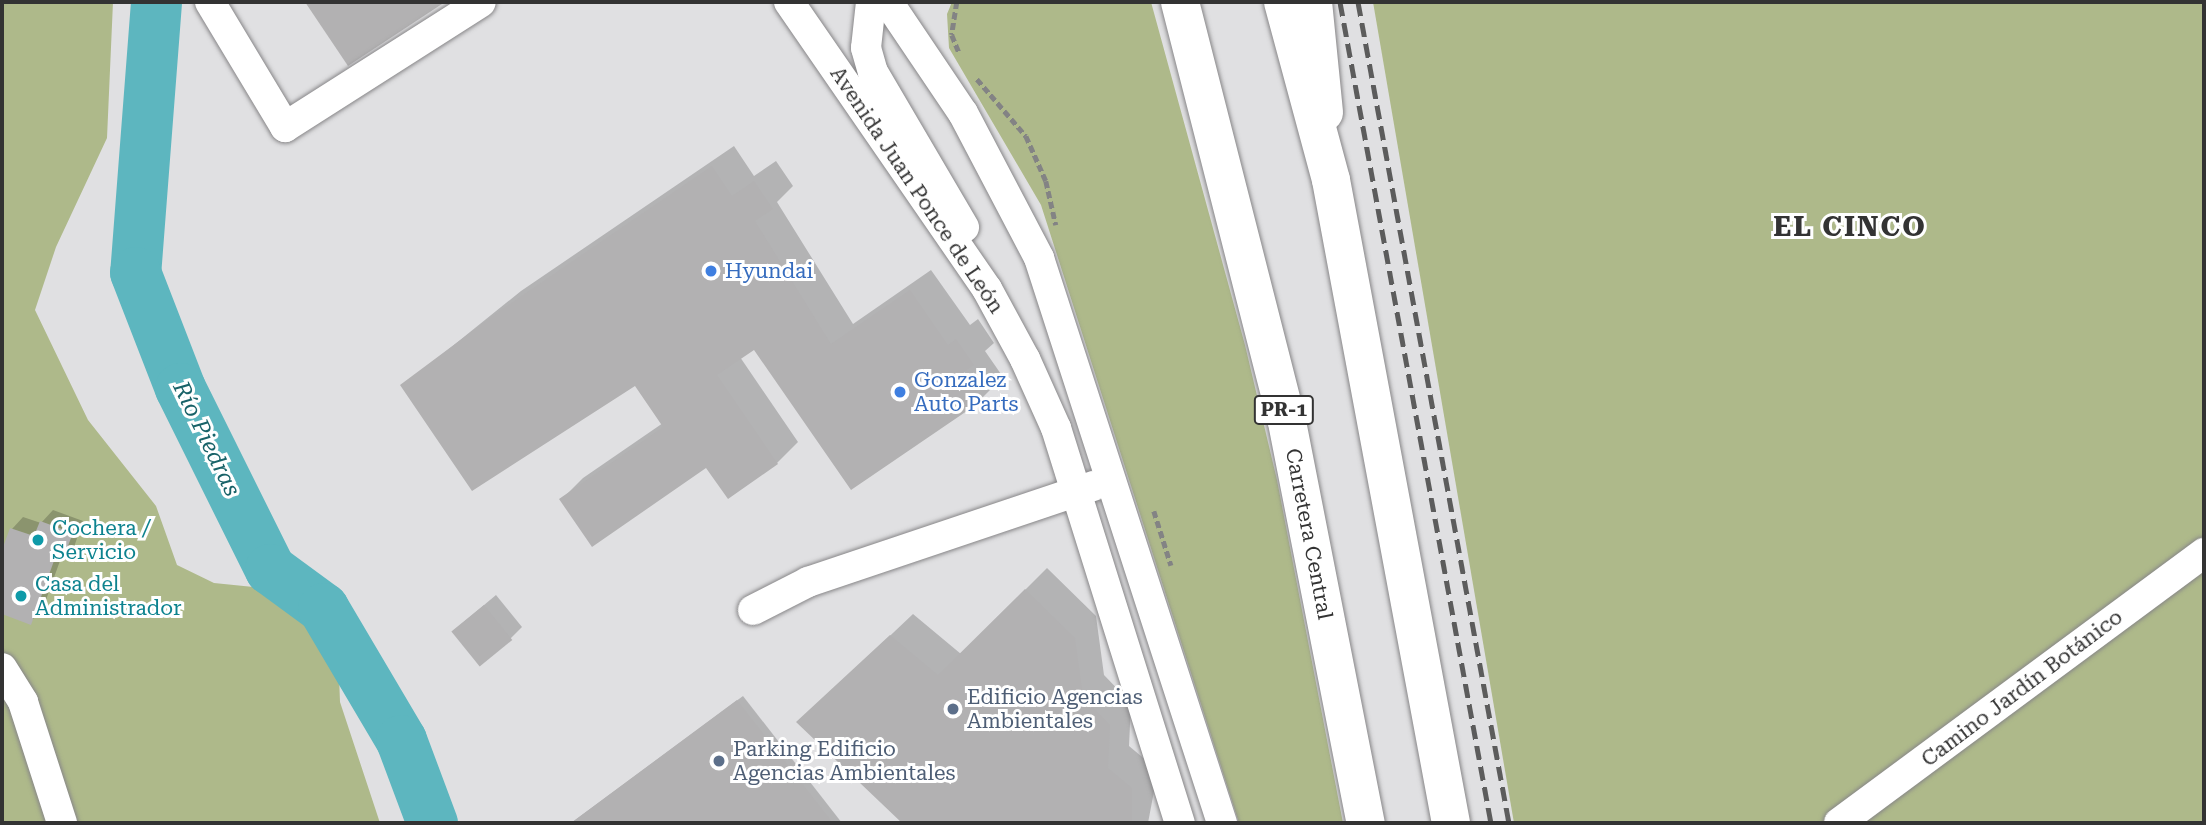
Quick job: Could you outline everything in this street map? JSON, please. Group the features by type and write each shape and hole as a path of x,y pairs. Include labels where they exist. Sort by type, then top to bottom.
{"main road":[{"name":"Carretera Central","path":"1180,2 1287,422 1366,823"},
{"path":"1283,2 1331,180 1451,823"},
{"path":"1313,2 1331,180"}],"street":[{"path":"210,2 285,127 481,2"},
{"name":"Avenida Juan Ponce de León","path":"789,2 987,289 1056,428 1180,823"},
{"path":"871,2 866,48 873,72 974,246 987,289"},
{"path":"888,2 963,113 1039,258 1222,823"},
{"path":"753,610 808,582 1077,494 1110,480"},
{"name":"Camino Jardín Botánico","path":"1839,823 2204,553"},
{"path":"2,668 23,702 62,823"}],"green space":[{"path":"2,2 113,2 107,138 56,247 35,310 88,420 156,506 177,565 214,583 336,595 340,702 380,823 2,823"},
{"path":"952,2 1151,2 1245,345 1277,480 1343,823 1239,823 1041,205 949,48 947,14"},
{"path":"1373,2 2204,2 2204,823 1514,823"}],"building":[{"path":"305,2 445,2 348,66"},
{"path":"712,166 732,196 754,181 773,209 755,221 831,344 910,290 948,345 956,339 974,365 964,372 983,400 851,490 754,350 717,375 778,464 728,499 706,468 592,547 559,499 663,427 635,386 472,491 400,385 498,312"},
{"path":"40,521 73,533 62,561 55,558 31,625 2,614 2,550 10,528 34,536"},
{"name":"Edificio Agencias Ambientales","path":"1025,589 1075,638 1083,697 1110,725 1108,768 1132,788 1132,823 902,823 796,722 890,635 938,675"},
{"path":"484,605 512,640 480,666 451,631"},
{"name":"Parking Edificio Agencias Ambientales","path":"737,700 833,823 571,823"}],"waterway":[{"name":"Río Piedras","path":"156,2 135,272 180,388 270,569 323,608 401,740 432,823"}],"railway":[{"path":"1340,2 1491,823"},
{"path":"1358,2 1509,823"}],"place":[{"name":"Hyundai","path":"711,271"},
{"name":"Gonzalez Auto Parts","path":"900,392"},
{"name":"Cochera / Servicio","path":"38,540"},
{"name":"Casa del Administrador","path":"21,596"},
{"name":"Edificio Agencias Ambientales","path":"953,709"},
{"name":"Parking Edificio Agencias Ambientales","path":"719,761"}],"district":[{"name":"EL CINCO","path":"1850,227"}]}
